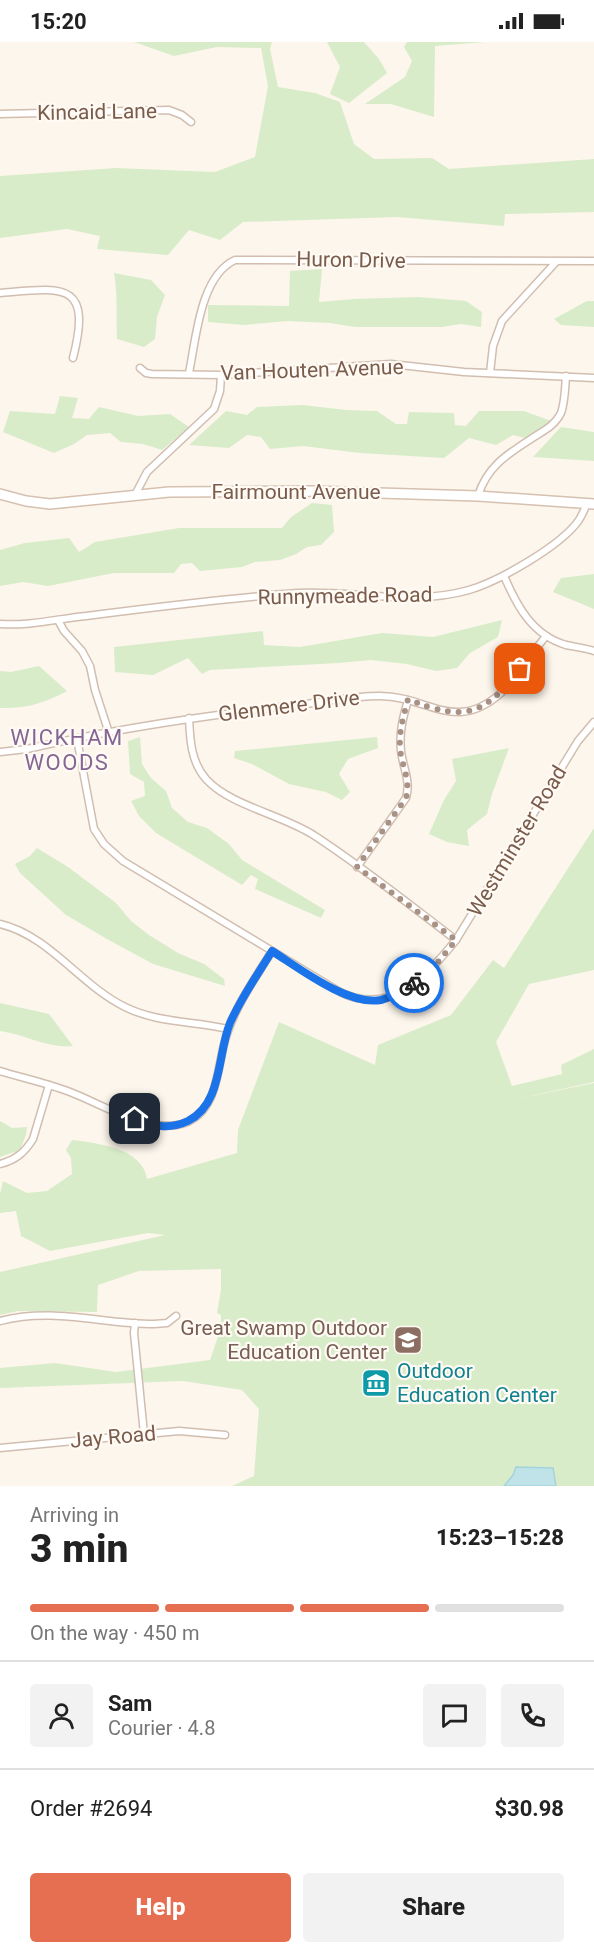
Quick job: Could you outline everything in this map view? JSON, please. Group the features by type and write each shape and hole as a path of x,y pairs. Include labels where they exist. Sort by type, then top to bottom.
{"main road":[{"name":"Fairmount Avenue","path":"0,494 50,504 184,492 353,491 478,496 590,504"}],"street":[{"name":"Kincaid Lane","path":"0,114 169,110 182,115 191,122"},
{"name":"Huron Drive","path":"189,373 205,297 222,267 235,260 594,261"},
{"path":"490,373 493,346 502,321 556,262"},
{"path":"0,293 56,290 70,296 77,305 80,320 73,358"},
{"name":"Van Houten Avenue","path":"140,368 152,374 221,375 378,364 594,378"},
{"path":"135,495 147,472 214,409 220,391 221,375"},
{"path":"478,496 482,481 496,464 548,429 556,421 563,406 566,376"},
{"name":"Runnymeade Road","path":"0,624 58,620 301,593 417,597 450,594 491,583 539,554 572,527 590,504"},
{"path":"504,576 519,608 546,636 567,645 594,651"},
{"path":"58,620 64,632 82,651 90,666 109,733"},
{"name":"Glenmere Drive","path":"0,752 189,718 368,697 408,699 436,710 470,711 485,705 508,685 546,636"},
{"path":"357,867 406,798 409,786 402,761 400,734 408,699"},
{"path":"189,718 196,763 204,777 214,787 316,837 456,940"},
{"name":"Westminster Road","path":"77,739 92,821 99,837 110,851 350,997 379,1000 400,993 421,978 456,940 578,741 594,722"},
{"path":"0,924 19,929 33,938 124,1006 153,1017 228,1029"},
{"path":"0,1071 49,1085 152,1125 181,1124 197,1116 210,1099 228,1029 241,1001 272,951"},
{"path":"0,1164 17,1158 29,1146 49,1085"},
{"path":"0,1321 20,1316 59,1314 135,1323 167,1323 176,1316"},
{"path":"135,1323 134,1333 144,1434"},
{"name":"Jay Road","path":"0,1448 179,1431 225,1435"}],"green space":[{"path":"134,42 272,42 270,49 278,87 315,93 340,102 354,144 374,159 432,158 449,169 594,159 594,212 505,214 504,226 397,217 243,222 220,240 189,230 168,255 97,249 100,236 67,229 0,238 0,176 116,168 215,172 255,157 268,86 261,48 217,47 174,56"},
{"path":"327,42 364,42 379,59 387,73 349,103 330,94 340,67"},
{"path":"407,42 485,42 435,46 434,117 391,104 365,104 405,77 412,61 404,47"},
{"path":"322,269 319,302 419,297 466,301 482,312 481,327 461,324 442,327 355,327 288,321 244,325 208,322 208,305 289,306 290,271"},
{"path":"114,273 151,280 165,295 157,317 155,339 144,347 117,339"},
{"path":"587,301 594,301 594,327 561,325 554,319"},
{"path":"60,396 78,398 72,418 89,419 99,407 138,416 170,414 189,427 162,450 143,444 121,442 110,433 87,435 54,453 3,432 10,411 55,414"},
{"path":"303,405 377,411 396,424 407,424 409,412 454,413 455,425 466,426 479,411 524,411 551,421 525,438 513,435 496,445 469,438 444,458 360,453 303,446 270,449 261,437 247,435 229,448 189,445 226,411 247,415 257,407"},
{"path":"561,427 594,432 594,461 533,457"},
{"path":"312,503 332,505 334,532 321,545 307,547 280,560 200,571 192,563 181,564 174,573 114,573 48,586 23,582 0,586 0,550 25,543 69,538 79,552 95,542 179,528 282,528 291,517"},
{"path":"594,574 594,609 553,592 561,578"},
{"path":"502,620 498,637 470,653 457,668 436,671 407,664 371,660 210,670 202,674 188,658 153,675 115,672 114,647 263,631 264,645 300,647 382,633 433,637"},
{"path":"39,666 67,691 35,704 0,708 0,671 11,672"},
{"path":"140,737 142,764 151,778 166,791 172,808 188,822 207,828 229,844 242,860 325,910 321,918 255,889 258,879 251,875 242,885 156,833 139,816 131,801 145,796 144,782 130,774 128,741"},
{"path":"377,737 378,748 348,759 339,774 350,792 342,800 326,792 289,784 252,764 234,758 235,751"},
{"path":"509,748 487,814 467,830 469,846 447,842 429,834 444,800 456,781 452,759"},
{"path":"594,828 594,970 529,984 496,1042 512,1086 562,1074 561,1065 594,1049 594,1082 512,1100 594,1083 594,1486 232,1486 254,1476 259,1409 242,1390 183,1381 0,1388 0,1368 55,1363 116,1372 210,1360 221,1328 221,1315 217,1313 221,1290 221,1269 139,1271 98,1285 97,1312 18,1311 0,1315 0,1272 165,1235 148,1233 50,1251 21,1236 16,1211 0,1213 3,1181 27,1193 47,1191 72,1174 71,1158 66,1150 72,1140 106,1145 128,1154 144,1169 147,1179 237,1153 238,1130 279,1022 375,1065 378,1045 451,1015 493,960 504,968"},
{"path":"37,848 68,867 116,903 131,921 149,935 178,953 204,964 224,979 225,986 153,964 66,915 20,873 15,864 30,856"},
{"path":"0,1003 49,1014 73,1046 54,1045 0,1031"},
{"path":"0,1121 12,1128 27,1127 20,1150 0,1157"}],"water":[{"path":"516,1467 553,1468 556,1486 504,1486"}],"way so far":[{"path":"414,983 438,962 456,940 357,867 406,798 409,786 402,761 400,734 408,699 443,712 470,711 485,705 501,693 520,669"}],"place":[{"name":"Great Swamp Outdoor Education Center","path":"408,1340"},
{"name":"Outdoor Education Center","path":"376,1383"}],"district":[{"name":"WICKHAM WOODS","path":"67,750"}],"route":[{"path":"135,1119 161,1127 171,1126 197,1116 207,1105 213,1092 226,1034 241,1001 272,951 350,997 379,1000 400,993 414,983"}]}
